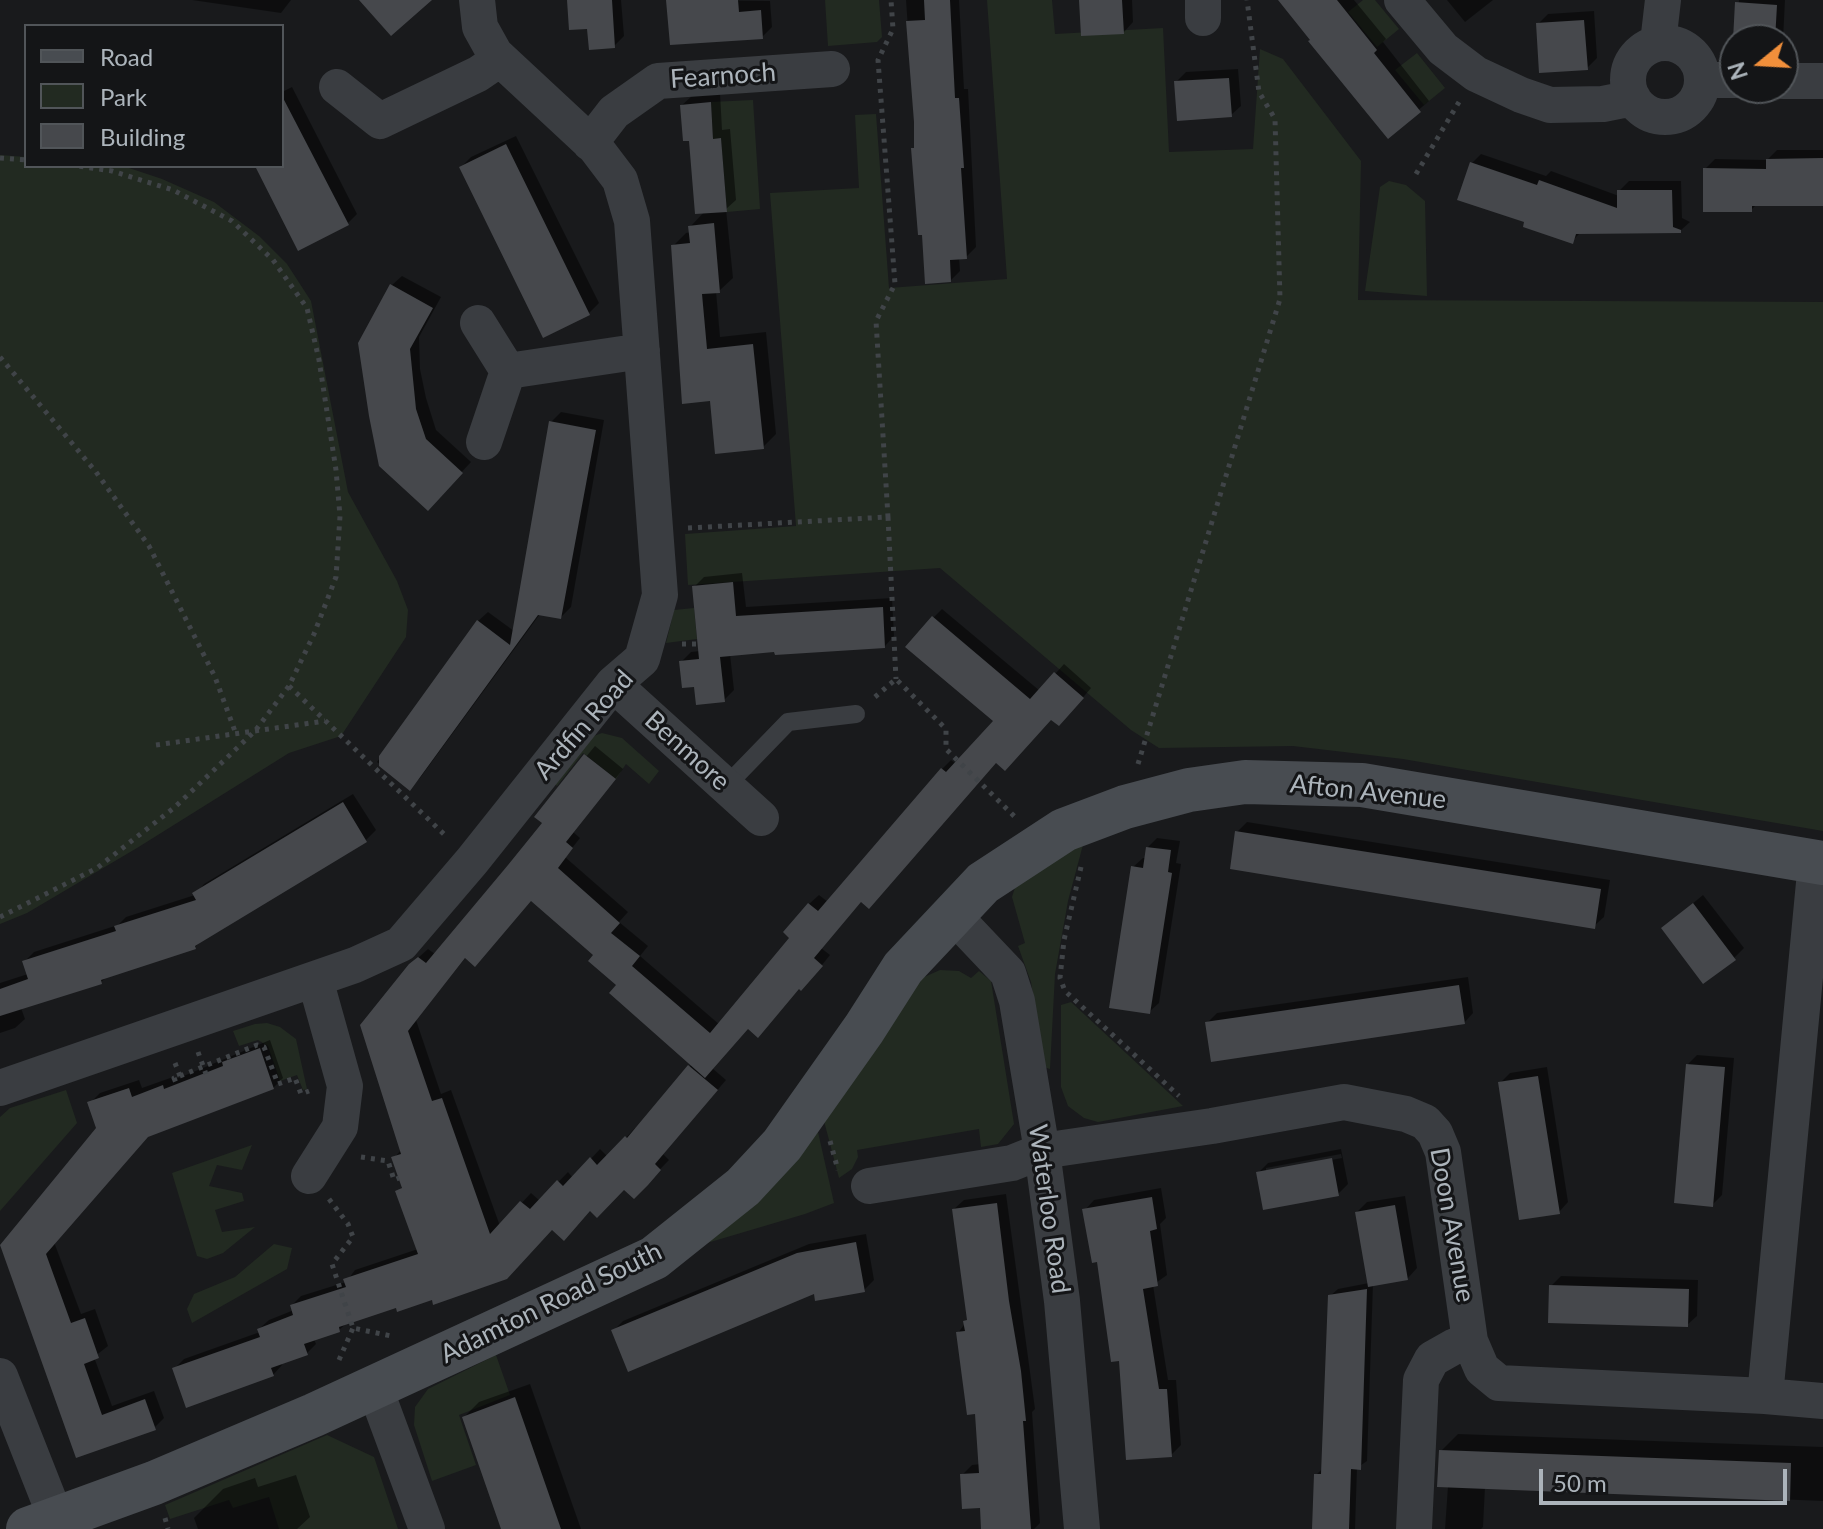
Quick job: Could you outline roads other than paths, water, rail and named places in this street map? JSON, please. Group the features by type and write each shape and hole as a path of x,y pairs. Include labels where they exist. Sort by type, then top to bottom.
{"street":[{"name":"Ardfin Road","path":"0,1088 355,965 401,944 472,861 613,684 642,659 660,595 632,221 620,180 590,143 500,59 480,27 477,0"},
{"path":"1402,0 1443,49 1476,74 1521,95 1550,105 1603,104 1633,98"},
{"path":"1658,43 1663,0"},
{"path":"1658,43 1673,44 1691,53 1701,69 1718,80 1684,112 1671,117 1655,116 1642,109 1633,98 1628,78 1633,60 1640,52 1658,43"},
{"path":"337,87 380,121 478,74 500,59"},
{"name":"Fearnoch","path":"590,143 614,112 658,81 832,69"},
{"path":"1799,81 1823,81"},
{"path":"478,323 508,371"},
{"path":"508,371 642,351"},
{"path":"484,442 508,371"},
{"name":"Benmore","path":"613,684 761,818"},
{"name":"Afton Avenue","path":"952,914 983,883 1064,830 1125,807 1189,790 1245,782 1362,785 1819,863"},
{"path":"1765,1396 1819,863"},
{"name":"Adamton Road South","path":"42,1524 166,1478 314,1415 654,1258 743,1187 782,1145 903,968 952,914"},
{"name":"Waterloo Road","path":"952,914 1008,973 1017,1001 1042,1151 1062,1301 1082,1529"},
{"path":"309,1176 340,1127 345,1086 315,979"},
{"name":"Doon Avenue","path":"869,1186 1012,1163 1042,1151 1212,1126 1344,1102 1406,1114 1425,1122 1435,1133 1443,1152 1470,1341 1482,1369 1499,1383 1823,1401"},
{"path":"1414,1529 1421,1380 1432,1359 1470,1341"},
{"path":"0,1376 42,1524"},
{"path":"374,1386 427,1529"}],"lane":[{"path":"726,786 788,722 856,714"}]}
